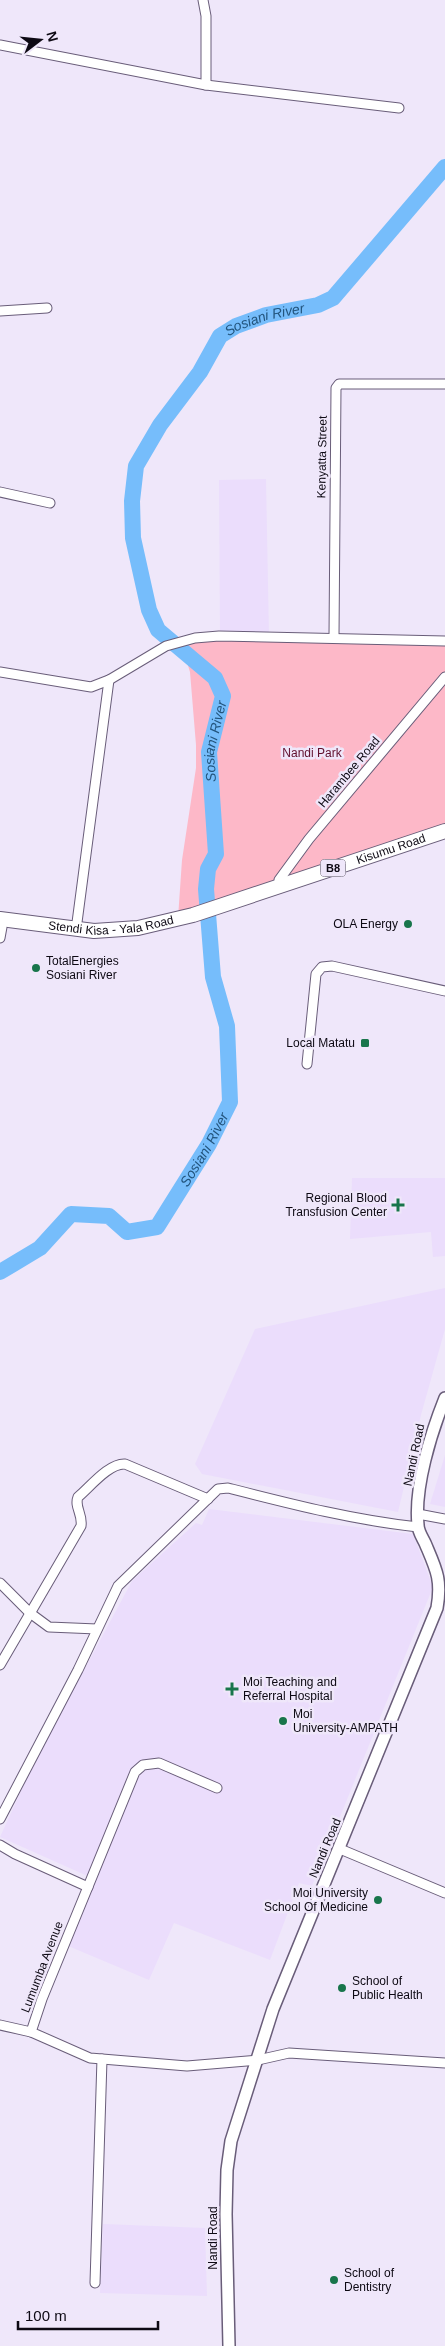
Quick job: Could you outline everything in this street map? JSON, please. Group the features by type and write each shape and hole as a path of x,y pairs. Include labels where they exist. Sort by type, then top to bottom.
{"highway":[{"name":"Kisumu Road","path":"223,909 279,886 445,831"},
{"name":"Stendi Kisa - Yala Road","path":"0,928 94,931 138,928 194,918 305,888 445,840"},
{"name":"B8","path":"0,928 88,936 146,931 194,918"}],"street":[{"path":"203,0 206,16 206,85"},
{"path":"0,45 206,85 399,108"},
{"path":"0,311 47,308"},
{"name":"Kenyatta Street","path":"334,638 336,388 339,384 445,384"},
{"path":"0,492 50,503"},
{"path":"0,672 92,687 108,680 166,646 195,638 219,636 445,641"},
{"name":"Harambee Road","path":"279,886 279,880 309,839 445,677"},
{"path":"76,930 108,680"},
{"path":"307,1064 316,974 322,967 332,966 445,991"},
{"name":"Nandi Road","path":"229,2346 226,2214 227,2170 231,2141 273,2009 437,1608 439,1576 418,1527 418,1514 422,1471 435,1424 445,1398"},
{"path":"0,1665 81,1526 83,1518 78,1505 78,1497 112,1468 125,1464 208,1499"},
{"path":"0,1819 122,1581 218,1490 228,1488 308,1508 386,1523 418,1527"},
{"path":"418,1514 445,1519"},
{"path":"0,1582 30,1613 49,1627 97,1629"},
{"name":"Lumumba Avenue","path":"217,1788 159,1763 142,1765 135,1772 42,1999 31,2032 82,2055 102,2059 187,2066 258,2060 289,2053 445,2063"},
{"path":"0,1845 15,1854 88,1887"},
{"path":"340,1849 445,1893"},
{"path":"0,2025 31,2032"},
{"path":"95,2283 102,2059"}],"shaded area":[{"path":"266,479 269,637 220,637 219,480"},
{"name":"Regional Blood Transfusion Center","path":"352,1178 445,1178 445,1256 433,1257 431,1232 350,1239"},
{"path":"445,1288 445,1329 421,1415 398,1512 202,1474 195,1464 255,1329"},
{"path":"445,1455 445,1507 430,1504"},
{"name":"Moi Teaching and Referral Hospital","path":"209,1509 413,1534 433,1587 312,1886 299,1883 270,1960 174,1923 149,1980 61,1943 92,1878 0,1837 32,1767 132,1581 196,1523 202,1525"},
{"path":"103,2224 205,2228 207,2296 100,2293"}],"green space":[{"name":"Nandi Park","path":"196,640 445,643 445,830 178,918 182,860 196,768 196,745 190,672 186,659 167,648"}],"waterway":[{"name":"Sosiani River","path":"0,1272 40,1248 71,1214 109,1216 127,1232 157,1227 209,1144 230,1102 227,1026 213,977 206,889 208,869 216,854 209,752 223,696 215,678 158,630 149,610 133,538 132,501 136,466 160,425 200,372 220,336 236,326 266,315 318,305 333,298 445,167"}],"place":[{"name":"OLA Energy","path":"408,924"},
{"name":"TotalEnergies Sosiani River","path":"36,968"},
{"name":"Local Matatu","path":"365,1043"},
{"name":"Regional Blood Transfusion Center","path":"398,1205"},
{"name":"Moi Teaching and Referral Hospital","path":"232,1689"},
{"name":"Moi University-AMPATH","path":"283,1721"},
{"name":"Moi University School Of Medicine","path":"378,1900"},
{"name":"School of Public Health","path":"342,1988"},
{"name":"School of Dentistry","path":"334,2280"}]}
